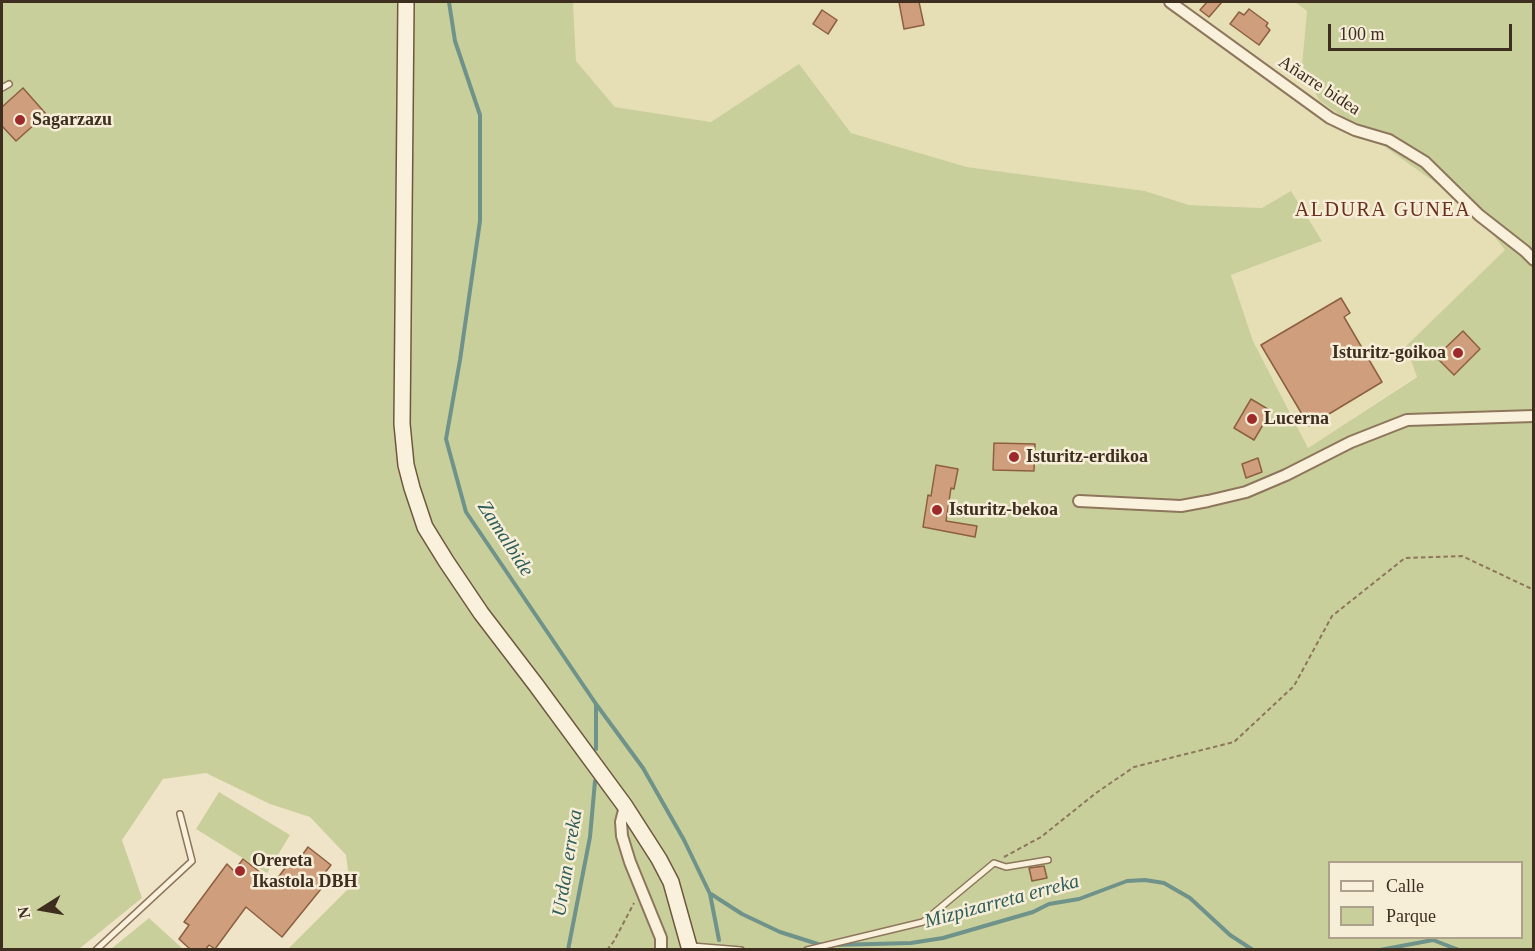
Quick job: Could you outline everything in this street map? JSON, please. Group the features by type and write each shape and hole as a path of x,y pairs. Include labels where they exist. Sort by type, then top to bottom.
{"main road":[{"path":"406,2 402,424 406,465 412,488 425,527 446,561 481,613 647,838 671,882 689,948"}],"street":[{"name":"Añarre bidea","path":"1170,2 1330,118 1355,130 1389,140 1425,162 1479,215 1533,260"},
{"path":"1079,501 1181,506 1208,501 1256,488 1351,442 1407,420 1533,416"},
{"path":"625,806 621,822 622,836 661,938 661,950"}],"lane":[{"path":"2,88 9,84"},
{"path":"96,950 192,861 180,814"},
{"path":"807,950 923,922 994,863 1006,867 1048,860"},
{"path":"689,948 741,950"}],"path":[{"path":"994,863 1041,837 1096,793 1134,767 1234,742 1294,686 1332,616 1405,558 1462,556 1533,590"},
{"path":"607,950 641,890"}],"shaded area":[{"path":"573,2 1295,2 1307,11 1302,65 1474,210 1506,250 1406,346 1417,376 1308,448 1253,341 1231,275 1322,241 1262,208 1189,205 1145,191 967,167 851,133 799,65 711,122 615,107 576,61"}],"green space":[{"path":"2,2 573,2 576,61 615,107 711,122 799,64 851,133 967,167 1145,191 1189,205 1262,208 1291,191 1322,241 1231,275 1253,341 1308,448 1417,377 1406,346 1505,250 1474,210 1319,100 1302,65 1307,11 1295,2 1533,2 1533,949 288,949 350,887 346,855 310,817 270,804 206,773 163,779 122,840 142,898 79,949 2,949"},
{"path":"219,792 290,835 267,873 196,829"},
{"path":"149,918 183,949 111,949"}],"building":[{"path":"899,2 919,2 924,25 904,29"},
{"path":"1207,2 1222,2 1209,17 1200,10"},
{"path":"1249,9 1268,23 1266,26 1270,30 1259,45 1230,24 1239,12 1244,15"},
{"path":"822,10 837,20 828,34 813,24"},
{"name":"Sagarzazu","path":"23,88 46,114 16,141 2,126 2,107"},
{"path":"1341,298 1350,313 1344,317 1382,382 1309,426 1261,345"},
{"name":"Isturitz-goikoa","path":"1463,331 1480,349 1454,375 1436,357"},
{"name":"Lucerna","path":"1251,399 1271,411 1254,440 1234,428"},
{"name":"Isturitz-erdikoa","path":"994,443 1035,444 1034,471 993,470"},
{"path":"1258,458 1262,472 1246,478 1242,464"},
{"name":"Isturitz-bekoa","path":"936,465 958,469 954,489 951,488 946,521 977,526 975,537 923,527"},
{"path":"308,847 331,865 320,879 325,884 282,937 246,907 215,949 209,945 205,950 191,950 179,939 189,925 184,922 227,864 234,871 243,859 274,883 294,856 300,858"},
{"path":"1044,866 1047,878 1032,881 1029,868"}],"waterway":[{"name":"Zamalbide","path":"449,2 455,41 480,115 480,221 446,439 466,512 596,704 643,768 684,840 710,894 719,940"},
{"name":"Urdan erreka","path":"596,705 596,749"},
{"name":"Urdan erreka","path":"568,950 590,837 595,781"},
{"name":"Mizpizarreta erreka","path":"834,945 911,943 943,938 1033,912 1049,904 1079,899 1127,881 1145,880 1164,883 1190,898 1230,935 1253,950"},
{"name":"Mizpizarreta erreka","path":"711,894 742,914 780,932 821,945"},
{"name":"Mizpizarreta erreka","path":"1380,950 1433,940 1459,950"}],"place":[{"name":"Sagarzazu","path":"20,120"},
{"name":"Isturitz-goikoa","path":"1458,353"},
{"name":"Lucerna","path":"1252,419"},
{"name":"Isturitz-erdikoa","path":"1014,457"},
{"name":"Isturitz-bekoa","path":"937,510"},
{"name":"Orereta Ikastola DBH","path":"240,871"}],"district":[{"name":"ALDURA GUNEA","path":"1383,211"}]}
